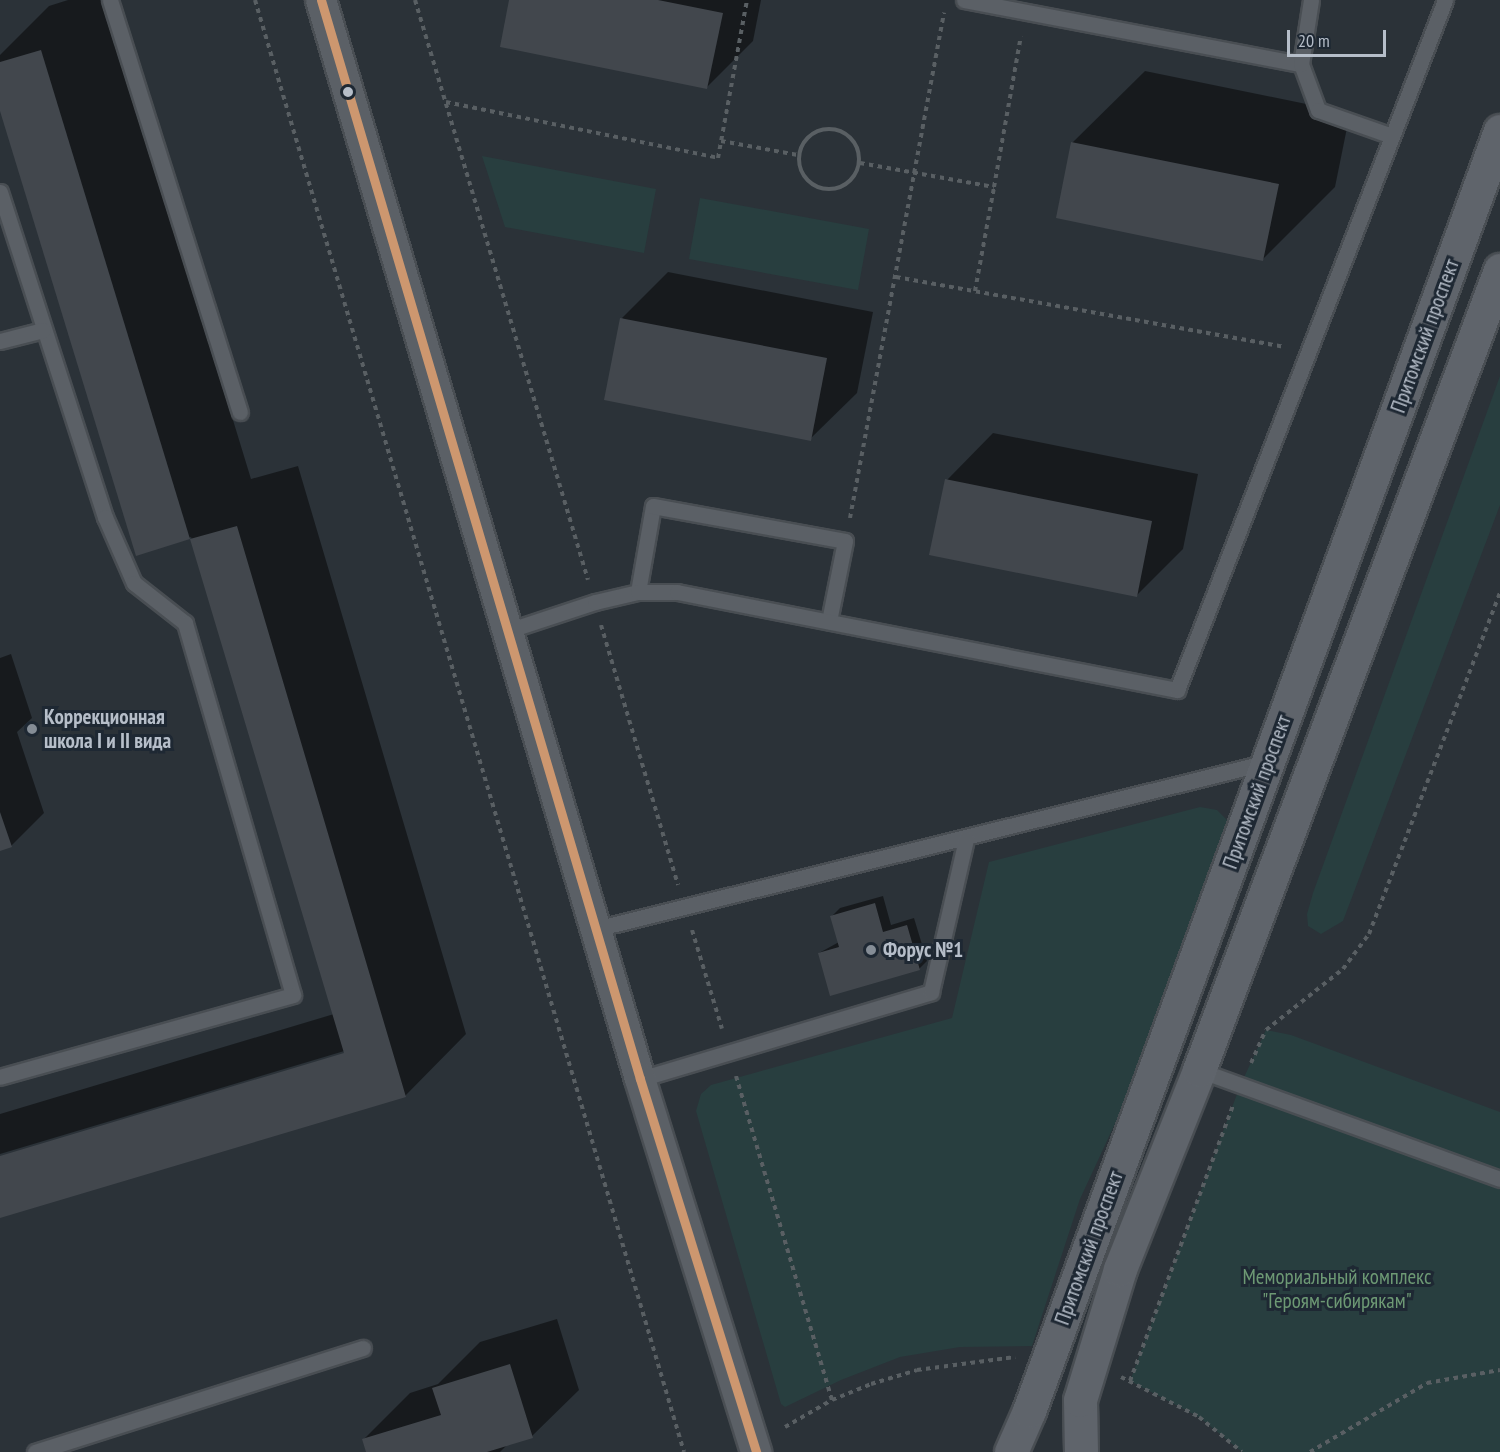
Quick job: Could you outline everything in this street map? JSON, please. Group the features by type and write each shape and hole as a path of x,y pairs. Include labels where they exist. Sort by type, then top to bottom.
{"main road":[{"name":"Притомский проспект","path":"1011,1452 1029,1412 1500,131"},
{"name":"Притомский проспект","path":"1081,1452 1080,1400 1087,1368 1119,1269 1199,1070 1500,270"}],"street":[{"path":"321,0 640,1079 756,1452"}],"lane":[{"path":"110,0 240,412"},
{"path":"964,0 1301,64"},
{"path":"1311,0 1301,64 1318,110 1392,136"},
{"path":"507,631 595,602 638,592 677,592 1177,690 1444,0"},
{"path":"0,192 105,517 134,583 185,623 293,995 0,1077"},
{"path":"0,341 43,330"},
{"path":"638,592 653,506 845,541 829,621"},
{"path":"596,929 966,839 1268,762"},
{"path":"640,1079 931,992 966,839"},
{"path":"1199,1070 1500,1179"},
{"path":"35,1452 363,1348"}],"path":[{"path":"255,0 684,1452"},
{"path":"415,0 832,1400"},
{"path":"446,102 718,158 747,0"},
{"path":"845,541 947,0"},
{"path":"975,291 1025,12"},
{"path":"833,128 848,134 858,147 860,163 854,178 841,188 825,190 810,183 800,170 798,155 805,140 817,130 833,128"},
{"path":"721,141 798,155"},
{"path":"860,163 994,188"},
{"path":"896,277 1309,351"},
{"path":"1130,1381 1240,1086 1266,1030 1344,969 1369,934 1500,592"},
{"path":"785,1427 832,1400 917,1370 1024,1356"},
{"path":"1310,1452 1427,1383 1500,1370"},
{"path":"1118,1376 1199,1417 1242,1452"}],"green space":[{"path":"482,156 656,189 644,253 505,227"},
{"path":"700,198 869,229 858,290 689,259"},
{"path":"1500,376 1500,505 1343,921 1321,934 1308,926 1307,914 1313,893"},
{"path":"1200,807 1217,810 1227,820 1228,832 1125,1102 1080,1199 1032,1346 960,1347 900,1357 841,1380 785,1407 781,1404 696,1111 701,1094 711,1085 952,1018 989,862"},
{"name":"Мемориальный комплекс \"Героям-сибирякам\"","path":"1266,1030 1291,1035 1500,1112 1500,1452 1242,1452 1199,1417 1130,1381 1240,1086"}],"building":[{"path":"509,0 658,0 723,13 707,89 500,47"},
{"path":"41,50 190,539 136,556 0,111 0,62"},
{"path":"1071,142 1279,184 1263,261 1056,218"},
{"path":"620,318 827,358 811,441 604,400"},
{"path":"945,479 1152,521 1137,597 929,555"},
{"path":"237,526 406,1097 0,1218 0,1156 344,1053 190,539"},
{"path":"0,812 12,847 0,851"},
{"name":"Форус №1","path":"875,903 883,932 907,925 920,970 830,996 818,953 839,947 830,916"},
{"path":"510,1364 533,1438 487,1452 366,1452 362,1439 441,1415 432,1388"}],"transit line":[{"path":"321,0 640,1079 756,1452"}],"place":[{"name":"Коррекционная школа I и II вида","path":"32,729"},
{"name":"Форус №1","path":"871,950"}]}
